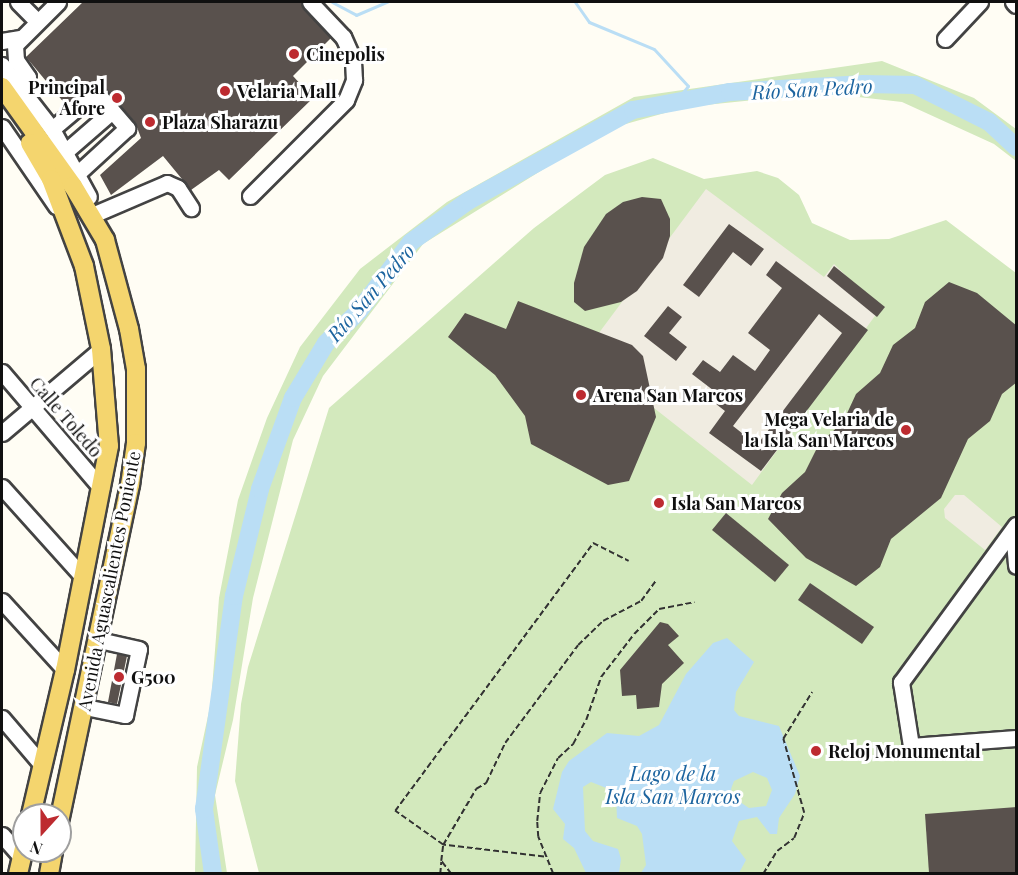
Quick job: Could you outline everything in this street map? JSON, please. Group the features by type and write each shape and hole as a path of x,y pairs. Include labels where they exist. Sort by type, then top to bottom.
{"main road":[{"name":"Avenida Aguascalientes Poniente","path":"2,87 75,180 104,239 129,329 138,408 130,485 63,803"},
{"name":"Avenida Aguascalientes Poniente","path":"2,104 51,179 75,237 101,349 109,446 65,670 34,803"}],"street":[{"path":"18,2 37,21"},
{"path":"250,196 346,100 354,80 353,59 343,37 310,2"},
{"path":"945,39 980,2"},
{"path":"1013,2 1017,5"},
{"path":"27,94 28,77 14,52 19,38 52,3"},
{"path":"2,41 19,38"},
{"name":"Avenida Aguascalientes Poniente","path":"2,65 27,94 66,151 75,180 97,213 104,239"},
{"path":"52,129 96,92 127,128 75,180"},
{"path":"66,151 112,111"},
{"name":"Avenida Aguascalientes Poniente","path":"2,127 75,237"},
{"path":"97,213 167,183 178,188 191,208"},
{"path":"2,433 101,349"},
{"name":"Calle Toledo","path":"2,372 101,488"},
{"path":"2,486 84,578"},
{"path":"1015,527 1017,566"},
{"path":"1015,527 901,682 911,746 1017,738"},
{"path":"2,601 65,670"},
{"path":"84,707 125,715 130,693 139,649 99,640"},
{"path":"2,718 42,765"},
{"path":"2,835 12,848"}],"path":[{"path":"544,856 443,845 394,811 593,543 629,561"},
{"path":"440,873 443,845 476,789 486,783 505,743 578,645 603,621 641,600 656,579"},
{"path":"553,873 538,837 540,794 558,758 573,744 586,720 601,677 634,634 659,609 694,602"},
{"path":"763,873 777,851 794,838 804,813 783,739 812,692"},
{"path":"441,861 451,873"}],"green space":[{"path":"882,61 974,98 1016,129 1016,161 994,144 902,102 823,93 686,107 608,129 423,244 323,376 293,440 253,598 233,720 215,795 227,873 195,873 197,767 211,702 219,598 238,500 267,418 300,347 360,269 447,202 634,97"},
{"name":"Isla San Marcos","path":"653,158 704,179 757,171 778,178 799,195 812,223 850,240 889,239 946,220 1016,273 1016,873 259,873 235,781 241,704 248,667 329,408 534,228 605,175"}],"shaded area":[{"path":"706,189 824,277 834,264 880,309 752,485 584,353"},
{"path":"955,495 964,495 1002,527 985,550 945,518 944,509"}],"water":[{"name":"Lago de la Isla San Marcos","path":"727,638 754,662 736,692 734,710 739,716 779,726 800,776 795,794 779,818 777,834 770,834 757,817 739,821 732,841 746,860 739,873 641,873 646,865 642,834 637,826 617,818 616,797 609,789 591,782 583,787 585,831 593,841 618,849 621,859 619,873 586,873 574,848 563,839 565,824 553,809 562,772 569,761 607,733 639,736 659,725 686,674 713,643","holes":["753,772 767,778 772,790 766,806 749,808 734,798 731,789 734,781"]}],"building":[{"name":"Velaria Mall","path":"83,2 301,2 331,38 293,76 313,98 229,180 219,170 191,190 163,156 111,195 100,175 141,138 135,122 99,83 91,84 66,105 26,57"},
{"path":"642,197 661,199 670,219 670,236 663,258 637,291 621,302 585,311 574,302 574,283 584,247 606,214 623,202"},
{"path":"729,224 764,249 751,266 733,252 699,297 683,285"},
{"path":"776,261 868,330 761,471 709,433 725,411 716,404 722,397 692,374 703,360 720,372 733,355 755,371 770,350 748,333 782,288 766,275","holes":["819,314 842,333 757,445 733,426"]},
{"path":"834,266 885,307 877,317 827,276"},
{"name":"Mega Velaria de la Isla San Marcos","path":"949,282 977,293 1017,326 1017,382 1002,394 990,421 968,439 941,498 891,539 880,567 856,586 806,558 768,519 782,493 805,472 819,444 843,422 856,394 880,373 893,345 915,328 925,302"},
{"name":"Arena San Marcos","path":"518,301 632,345 643,356 656,417 629,481 608,485 531,444 525,416 495,375 448,337 465,313 506,329"},
{"path":"668,306 682,317 669,333 687,347 676,361 644,336"},
{"path":"726,513 789,565 775,582 712,530"},
{"path":"810,583 874,627 862,644 798,600"},
{"path":"660,622 668,624 679,636 668,645 684,663 662,684 659,707 637,709 636,695 622,696 620,670"},
{"name":"G500","path":"117,654 127,656 117,704 108,702"},
{"path":"1017,807 1017,873 929,873 925,814"}],"waterway":[{"path":"332,2 356,15 387,2"},
{"path":"575,2 589,22 654,49 688,86 675,102"},
{"name":"Río San Pedro","path":"213,874 204,809 234,596 260,489 293,398 326,343 359,311 411,242 468,201 633,110 730,92 864,84 915,85 989,122 1016,147"}],"place":[{"name":"Cinepolis","path":"294,54"},
{"name":"Velaria Mall","path":"225,91"},
{"name":"Principal Afore","path":"117,98"},
{"name":"Plaza Sharazu","path":"150,122"},
{"name":"Arena San Marcos","path":"581,395"},
{"name":"Mega Velaria de la Isla San Marcos","path":"906,430"},
{"name":"Isla San Marcos","path":"659,503"},
{"name":"G500","path":"119,677"},
{"name":"Reloj Monumental","path":"816,751"}]}
